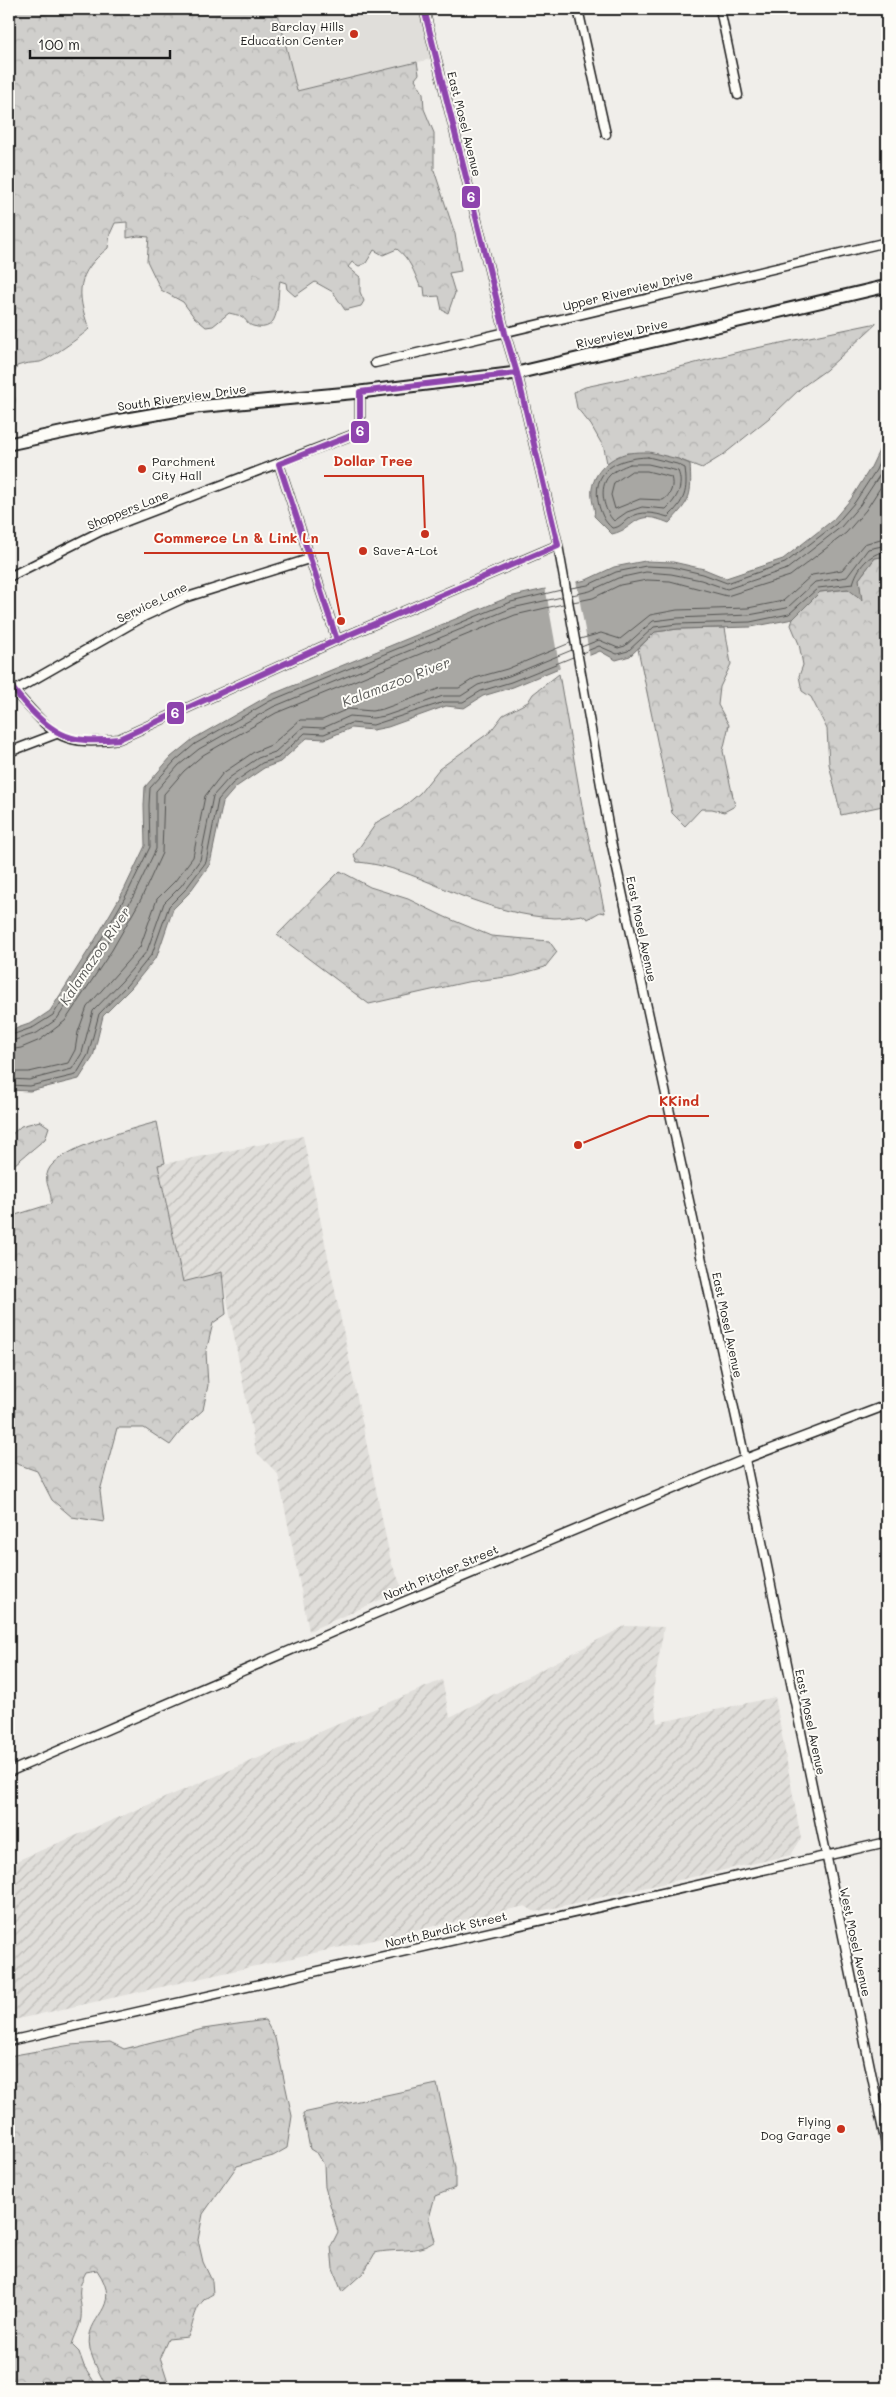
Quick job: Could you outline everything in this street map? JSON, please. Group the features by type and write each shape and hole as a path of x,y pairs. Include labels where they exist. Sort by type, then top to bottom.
{"street":[{"name":"East Mosel Avenue","path":"424,9 504,333 517,373 558,545 563,583 611,841 745,1459 826,1857"},
{"path":"578,9 606,134"},
{"path":"720,9 738,95"},
{"name":"Upper Riverview Drive","path":"375,363 887,242"},
{"name":"Riverview Drive","path":"360,392 517,373 887,286"},
{"name":"South Riverview Drive","path":"9,444 116,421 196,407 360,392"},
{"name":"Shoppers Lane","path":"9,577 101,531 360,432 360,392"},
{"path":"279,464 337,640"},
{"path":"9,683 14,691 56,734 90,742 119,739 337,640 558,545"},
{"name":"Service Lane","path":"14,691 145,616 184,598 310,559"},
{"path":"9,752 56,734"},
{"name":"North Pitcher Street","path":"9,1772 379,1612 745,1459 887,1406"},
{"name":"North Burdick Street","path":"9,2040 887,1842"},
{"name":"West Mosel Avenue","path":"826,1857 887,2150"}],"shaded area":[{"name":"Barclay Hills Education Center","path":"277,9 419,9 431,59 297,91"},
{"path":"303,1136 391,1562 403,1590 309,1631 278,1474 256,1452 222,1273 183,1282 158,1165"},
{"path":"625,1626 664,1627 653,1691 657,1723 775,1697 801,1839 791,1855 535,1912 525,1906 9,2021 9,1864 442,1680 450,1717"}],"green space":[{"path":"9,9 277,9 297,91 417,62 419,74 415,79 423,93 424,109 434,133 434,170 455,234 461,271 449,273 455,293 448,313 442,310 439,296 425,297 424,287 420,286 408,261 397,249 383,255 374,250 366,263 359,266 352,262 348,267 360,277 360,292 364,301 361,306 345,310 333,292 315,282 295,296 287,289 286,283 280,281 276,313 274,320 269,325 263,327 253,326 241,316 229,313 213,326 206,327 194,317 183,302 161,290 147,261 149,237 127,238 127,222 115,223 110,234 108,248 97,257 84,275 81,294 89,329 44,360 17,366 12,379 15,400 12,426 9,427"},
{"path":"877,323 826,370 802,387 774,414 723,455 702,468 678,459 627,453 607,463 604,448 591,425 577,408 574,392 585,387 676,368 742,351"},
{"path":"887,556 887,805 841,815 829,764 827,729 811,697 802,691 799,676 803,665 799,644 791,625 793,619 820,592 849,589 861,599 859,579 875,558"},
{"path":"725,628 731,664 720,687 718,705 729,725 723,751 735,806 724,812 701,809 685,826 672,813 638,649 655,632 678,629"},
{"path":"559,674 584,817 605,913 600,912 588,919 582,915 555,918 520,914 473,900 398,870 357,862 354,855 377,822 401,809 420,793 439,769 490,732 503,715 528,702 533,694"},
{"path":"340,871 370,887 408,899 491,936 549,941 557,952 545,967 514,976 467,982 369,1004 277,935"},
{"path":"40,1121 49,1127 45,1139 9,1169 9,1137 21,1126"},
{"path":"157,1122 165,1163 158,1165 183,1282 222,1272 226,1314 213,1323 206,1352 208,1385 203,1410 184,1427 170,1445 144,1428 117,1428 100,1491 104,1522 72,1517 52,1500 37,1471 9,1461 9,1217 51,1204 47,1180 48,1171 54,1163 65,1155 97,1140"},
{"path":"265,2020 275,2038 292,2116 287,2148 273,2156 237,2166 203,2214 198,2240 203,2262 212,2281 213,2294 198,2307 188,2337 168,2339 160,2357 170,2388 107,2388 90,2349 89,2337 105,2304 107,2295 97,2270 86,2272 82,2279 80,2286 81,2318 72,2345 79,2352 84,2366 98,2388 14,2388 9,2362 9,2056 71,2045 110,2042 124,2049 203,2029"},
{"path":"437,2084 455,2168 455,2188 435,2196 429,2218 435,2241 421,2248 375,2253 364,2272 342,2292 333,2269 331,2246 338,2232 325,2187 324,2165 318,2154 310,2149 303,2113"}],"water":[{"name":"Kalamazoo River","path":"887,434 887,556 875,558 859,579 862,600 848,589 820,592 793,619 751,627 678,629 655,632 630,656 616,660 600,651 513,687 483,696 464,708 446,706 388,727 373,730 351,728 325,739 307,738 280,762 264,768 236,787 223,802 210,864 189,893 173,909 157,956 131,988 103,1016 93,1057 79,1079 30,1091 9,1090 9,1031 32,1023 50,1011 95,940 124,890 145,846 145,787 171,757 193,739 268,696 509,597 586,580 614,567 645,561 673,562 704,569 726,578 783,559 833,520 851,499 871,467"},
{"path":"649,452 690,464 691,483 686,503 669,523 657,519 642,518 627,528 612,534 594,516 592,489 597,475 614,458 629,453"}],"pier":[{"path":"576,580 590,658 560,670 545,586"}],"waterway":[{"path":"9,2379 10,2388"}],"transit line":[{"name":"6","path":"9,683 19,697 41,720 61,734 71,738 92,741 119,739 337,640 558,545 517,373 505,333 424,9"},
{"name":"6","path":"337,640 279,464 360,432 360,392 517,373"}],"place":[{"name":"Barclay Hills Education Center","path":"354,34"},
{"name":"Parchment City Hall","path":"142,469"},
{"name":"Dollar Tree","path":"425,534"},
{"name":"Save-A-Lot","path":"363,551"},
{"name":"Commerce Ln & Link Ln","path":"341,621"},
{"name":"KKind","path":"578,1145"},
{"name":"Flying Dog Garage","path":"841,2129"}]}
